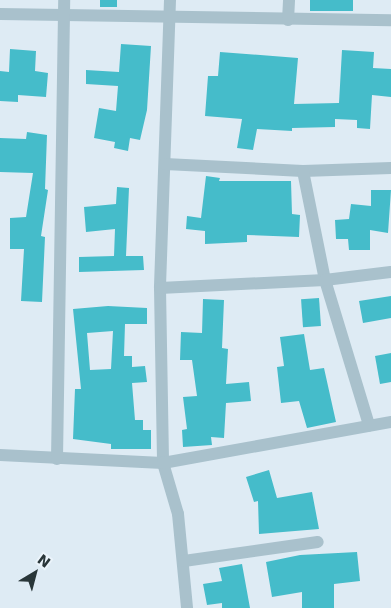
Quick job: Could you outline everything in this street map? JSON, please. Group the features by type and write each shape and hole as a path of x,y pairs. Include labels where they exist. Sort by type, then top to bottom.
{"street":[{"path":"57,459 62,15 64,0"},
{"path":"170,0 160,288 163,463 178,514 187,608"},
{"path":"288,20 289,0"},
{"path":"0,14 288,20 391,20"},
{"path":"165,164 303,171 391,168"},
{"path":"303,171 325,280 369,425"},
{"path":"160,288 325,280 391,272"},
{"path":"0,455 163,463 391,422"},
{"path":"184,561 318,542"}],"building":[{"path":"100,0 117,0 117,7 100,7"},
{"path":"310,0 353,0 353,11 310,11"},
{"path":"121,44 151,46 147,110 140,140 130,138 128,151 114,148 115,142 94,138 99,108 116,111 118,86 86,84 86,70 119,72"},
{"path":"10,49 36,51 35,71 48,73 46,97 18,95 18,102 0,101 0,71 9,72"},
{"path":"342,50 374,52 373,68 391,69 391,97 372,95 370,129 357,128 357,120 335,119 335,127 292,128 292,131 257,129 253,150 237,148 242,119 205,116 208,76 218,76 220,52 298,58 294,104 339,103"},
{"path":"27,132 47,135 45,189 48,190 41,236 45,237 42,302 21,301 24,249 10,249 10,218 26,217 33,173 0,172 0,138 26,139"},
{"path":"206,176 220,178 219,181 291,181 292,214 300,215 299,237 247,235 247,242 205,244 205,231 186,229 187,216 201,218"},
{"path":"117,187 129,188 126,256 143,256 144,270 79,272 79,257 114,256 115,229 86,232 84,207 116,204"},
{"path":"371,190 391,190 388,233 370,230 370,250 349,250 348,239 336,239 335,220 349,219 351,204 371,206"},
{"path":"391,296 391,318 363,323 359,301"},
{"path":"319,298 321,326 303,327 301,299"},
{"path":"203,299 224,300 222,348 228,349 226,384 249,382 251,401 226,403 224,438 211,437 212,445 183,447 182,430 187,429 183,397 197,396 192,360 180,360 181,332 202,333"},
{"path":"108,306 147,308 147,324 125,324 124,356 132,356 132,367 145,366 147,382 132,383 135,420 143,420 143,430 151,430 151,449 111,449 111,444 73,439 75,389 81,389 73,309","holes":["113,331 111,369 90,370 87,333"]},
{"path":"304,334 310,370 324,368 336,422 307,428 299,401 281,403 277,367 284,366 280,337"},
{"path":"391,353 391,382 380,384 375,356"},
{"path":"269,470 277,498 312,492 319,529 259,534 258,501 254,502 246,477"},
{"path":"357,552 360,581 334,584 334,608 302,608 302,592 272,597 266,562 300,555"},
{"path":"242,564 250,608 222,608 222,603 207,605 203,584 222,581 219,568"}]}
